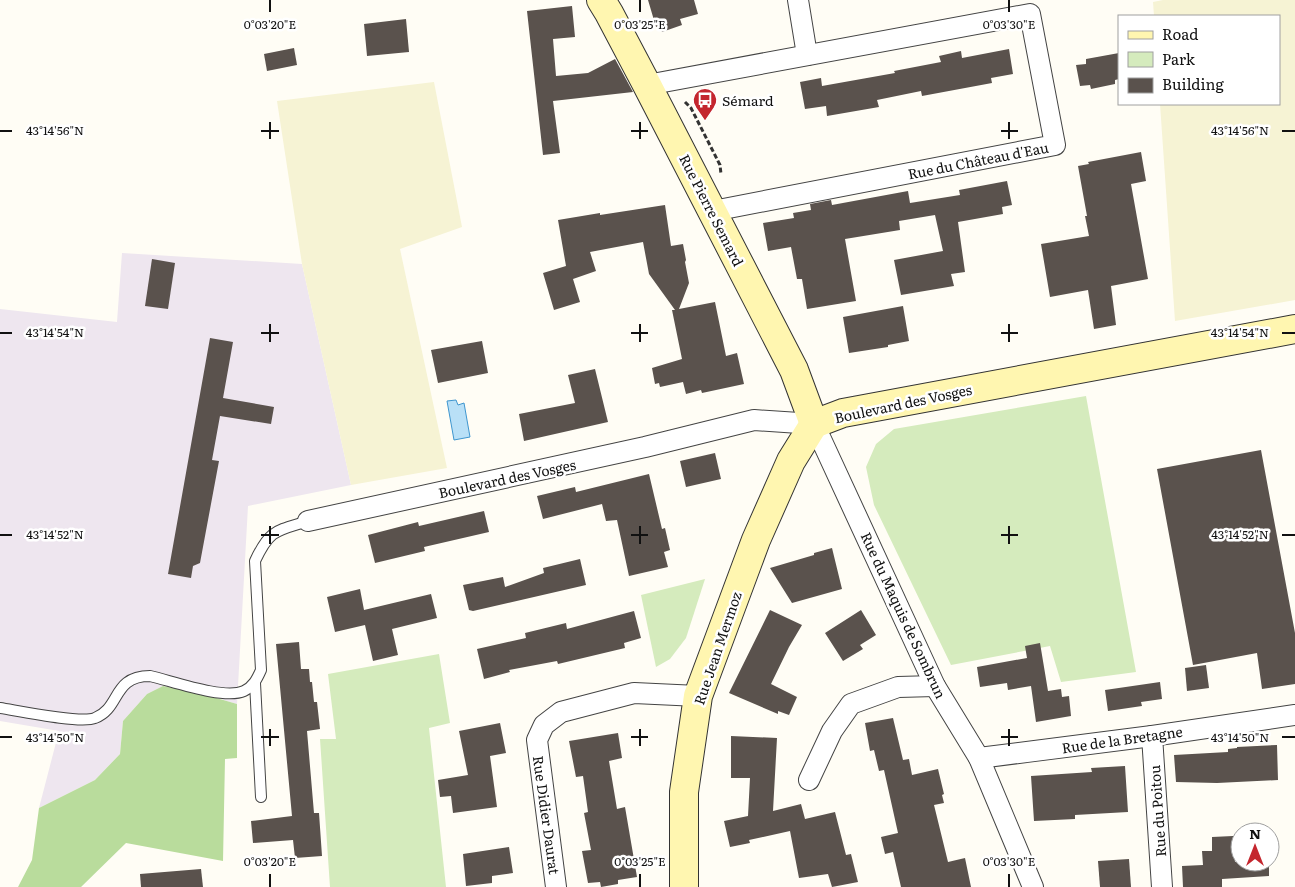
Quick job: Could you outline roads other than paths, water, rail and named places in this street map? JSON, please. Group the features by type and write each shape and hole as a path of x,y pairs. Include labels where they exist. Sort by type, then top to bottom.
{"main road":[{"name":"Rue Pierre Semard","path":"601,0 713,211 794,370 814,424"},
{"name":"Boulevard des Vosges","path":"814,424 843,413 1295,329"},
{"name":"Rue Jean Mermoz","path":"684,887 684,792 698,696 756,540 791,462 814,424"}],"street":[{"path":"798,0 807,55"},
{"name":"Rue du Château d'Eau","path":"647,85 1030,14 1055,146 713,211"},
{"name":"Boulevard des Vosges","path":"308,521 645,447 754,420 814,424"},
{"name":"Rue du Maquis de Sombrun","path":"814,424 935,686 978,758 1033,887"},
{"path":"809,780 832,731 851,704 898,687 935,686"},
{"name":"Rue Didier Daurat","path":"556,887 537,740 544,725 561,712 634,693 698,696"},
{"name":"Rue de la Bretagne","path":"978,758 1152,736 1295,715"},
{"name":"Rue du Poitou","path":"1152,736 1162,887"}],"lane":[{"path":"261,797 255,683 261,670 256,561 263,545 275,531 308,521"},
{"path":"0,708 81,720 96,718 107,709 126,682 139,676 150,676 224,694 244,691 255,683"}],"water":[{"path":"456,400 458,405 464,403 470,437 454,440 447,401"}],"place":[{"name":"Sémard","path":"705,121"}]}
